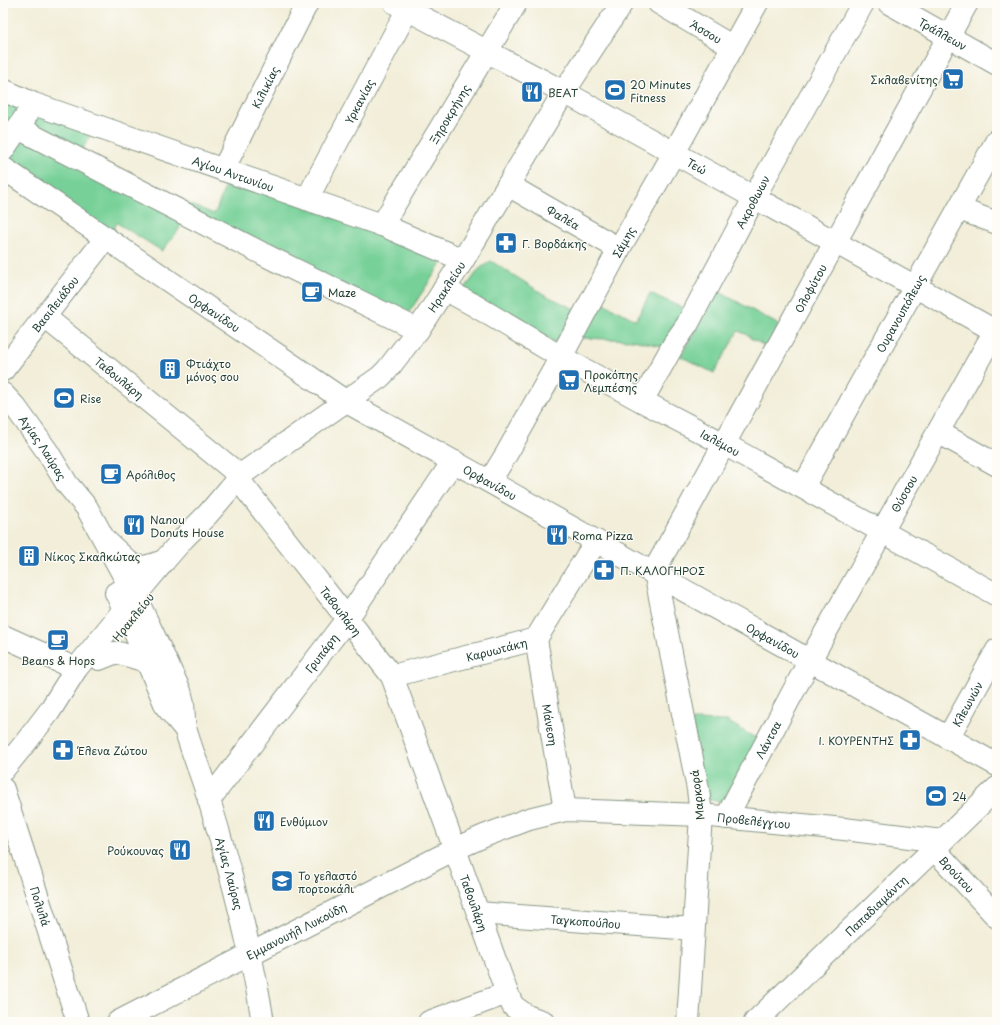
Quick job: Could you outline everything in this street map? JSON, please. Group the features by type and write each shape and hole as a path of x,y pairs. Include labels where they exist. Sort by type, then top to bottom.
{"street":[{"name":"Κιλικίας","path":"223,170 307,3"},
{"name":"Ξηροκρήνης","path":"382,226 516,3"},
{"name":"Ηρακλείου","path":"49,712 81,682 99,659 164,561 208,514 242,474 380,377 387,370 418,330 463,260 564,92 622,3"},
{"name":"Άσσου","path":"659,3 733,46"},
{"name":"Σάμης","path":"490,482 757,3"},
{"name":"Ακροθωων","path":"642,401 675,342 687,325 755,198 863,3"},
{"name":"Τράλλεων","path":"889,3 997,64"},
{"name":"Ολοφύτου","path":"653,573 967,3"},
{"name":"Τεώ","path":"405,5 487,52 564,92 996,330"},
{"name":"Υρκανίας","path":"307,199 405,5"},
{"name":"Αγίου Αντωνίου","path":"3,90 34,104 382,226 463,260"},
{"path":"3,150 34,104"},
{"path":"18,128 271,258 418,330"},
{"name":"Ουρανουπόλεως","path":"803,487 997,140"},
{"name":"Ορφανίδου","path":"3,168 345,401 997,765"},
{"name":"Φαλέα","path":"508,185 619,249"},
{"path":"959,209 997,224"},
{"name":"Βασιλειάδου","path":"3,370 106,238"},
{"name":"Ιαλέμου","path":"444,289 561,357 803,487 997,595"},
{"name":"Ταβουλάρη","path":"45,317 232,469 238,479 392,676 507,993 514,1006 527,1016 544,1022"},
{"name":"Θύσσου","path":"810,660 996,330"},
{"name":"Αγίας Λαύρας","path":"3,394 16,408 47,451 67,484 87,508 106,542 132,609 146,661 166,706 185,729"},
{"path":"938,432 997,465"},
{"name":"Γρυπάρη","path":"209,800 347,619 450,466 455,462"},
{"name":"Αγίας Λαύρας","path":"67,484 73,513 111,584 132,609 180,691 183,703 185,729 224,849 250,955 263,1022"},
{"name":"Ηρακλείου","path":"3,770 49,712 76,669 190,544 208,514"},
{"name":"Καρυωτάκη","path":"392,676 536,639 596,541"},
{"path":"106,542 131,564 141,568 164,561"},
{"name":"Μαρκορά","path":"653,573 656,577 698,789 700,815 688,1022"},
{"path":"3,636 76,669"},
{"name":"Μάνεση","path":"536,639 565,810"},
{"name":"Κλεωνών","path":"948,738 997,650"},
{"path":"99,659 114,653 119,653 146,661"},
{"name":"Λάντσα","path":"726,818 810,660"},
{"name":"Παπαδιαμάντη","path":"755,1022 997,788"},
{"name":"Πολυλά","path":"3,789 78,1022"},
{"name":"Προβελέγγιου","path":"565,810 700,815 844,829 938,845"},
{"name":"Εμμανουήλ Λυκούδη","path":"118,1022 455,849 529,819 565,810"},
{"name":"Βρούτου","path":"938,845 997,917"},
{"name":"Ταγκοπούλου","path":"478,913 693,929"},
{"path":"429,1022 507,993"},
{"path":"684,1022 694,1022"}],"green space":[{"path":"3,93 24,101 3,136"},
{"path":"41,111 93,130 80,154 214,214 228,179 441,256 441,264 408,314 183,221 178,231 162,251 117,223 111,233 6,162"},
{"path":"491,261 545,295 575,309 556,343 464,290 479,269"},
{"path":"718,291 779,325 767,347 750,338 748,335 738,331 714,373 680,356"},
{"path":"650,293 685,309 665,347 633,340 581,338 601,302 636,320"},
{"path":"692,720 727,721 759,740 722,802 705,799"}],"place":[{"name":"Σκλαβενίτης","path":"953,79"},
{"name":"20 Μinutes Fitness","path":"615,90"},
{"name":"ΒΕΑΤ","path":"532,92"},
{"name":"Γ. Βορδάκης","path":"506,243"},
{"name":"Maze","path":"312,292"},
{"name":"Φτιάχτο μόνος σου","path":"170,369"},
{"name":"Προκόπης Λεμπέσης","path":"569,380"},
{"name":"Rise","path":"64,398"},
{"name":"Αρόλιθος","path":"111,474"},
{"name":"Nanou Donuts House","path":"134,525"},
{"name":"Roma Pizza","path":"557,535"},
{"name":"Νίκος Σκαλκώτας","path":"29,556"},
{"name":"Π. ΚΑΛΟΓΗΡΟΣ","path":"604,570"},
{"name":"Beans & Hops","path":"58,640"},
{"name":"Ι. ΚΟΥΡΕΝΤΗΣ","path":"910,740"},
{"name":"Έλενα Ζώτου","path":"63,750"},
{"name":"24","path":"936,796"},
{"name":"Ενθύμιον","path":"264,821"},
{"name":"Ρούκουνας","path":"180,850"},
{"name":"Το γελαστό πορτοκάλι","path":"282,881"}]}
